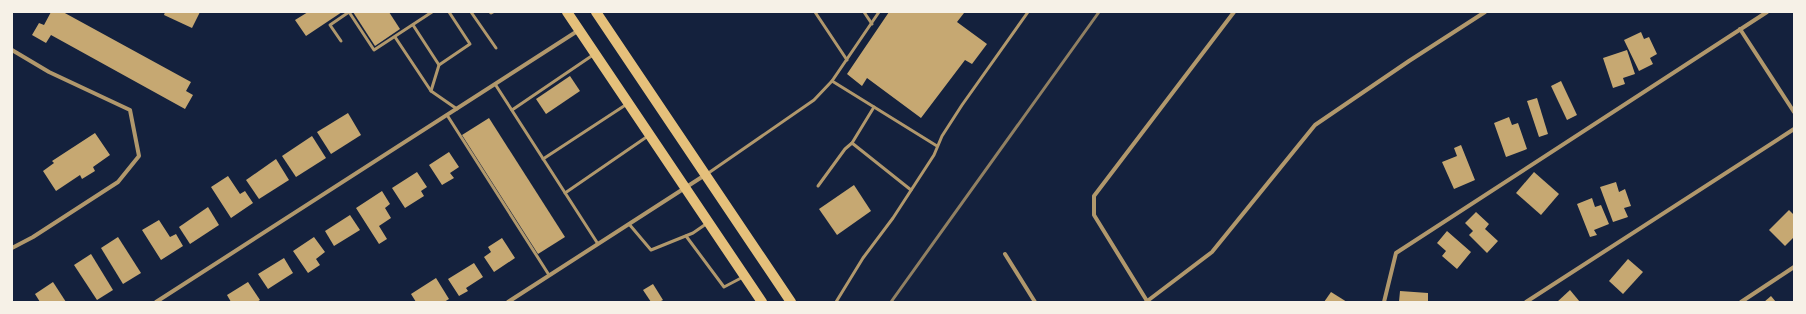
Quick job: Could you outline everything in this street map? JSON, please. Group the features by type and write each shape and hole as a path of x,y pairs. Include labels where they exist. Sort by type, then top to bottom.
{"main road":[{"path":"567,12 762,302"},
{"path":"596,12 791,302"}],"street":[{"path":"1234,12 1094,196 1094,215 1147,302 1212,252 1315,125 1409,61 1485,12"},
{"path":"1384,302 1396,253 1767,12"},
{"path":"1740,29 1794,112"},
{"path":"156,302 579,30"},
{"path":"12,50 49,72 130,110 139,156 118,182 33,237 12,248"},
{"path":"1526,302 1794,129"},
{"path":"508,302 705,175"},
{"path":"1005,254 1035,302"},
{"path":"1741,302 1794,267"}],"lane":[{"path":"341,41 330,25 349,12 374,50 432,12"},
{"path":"431,91 439,65 470,44 449,12"},
{"path":"471,12 496,48"},
{"path":"815,12 847,60"},
{"path":"864,12 872,24"},
{"path":"705,175 814,100 832,81 879,12"},
{"path":"836,302 863,258 893,218 911,190 942,136 962,105 1028,12"},
{"path":"413,25 439,65"},
{"path":"395,37 431,91 457,109"},
{"path":"512,110 595,54"},
{"path":"832,81 937,146"},
{"path":"495,84 598,244"},
{"path":"543,159 628,103"},
{"path":"818,186 852,143 874,107"},
{"path":"447,115 549,275"},
{"path":"565,193 650,135"},
{"path":"852,143 911,190"},
{"path":"629,224 650,250 686,236 708,222"},
{"path":"686,236 724,287 744,276"}],"building":[{"path":"51,12 63,12 191,82 186,91 193,95 185,109 51,35 46,43 32,35 39,23 44,25"},
{"path":"165,12 200,12 192,28 164,15"},
{"path":"308,12 342,12 306,36 295,20"},
{"path":"353,12 389,12 400,29 375,46"},
{"path":"889,12 963,12 964,13 957,22 987,44 972,64 965,60 921,118 867,78 862,86 847,74"},
{"path":"1641,32 1644,39 1649,37 1657,54 1650,58 1653,64 1639,71 1624,40"},
{"path":"1627,50 1635,74 1623,78 1625,84 1613,88 1603,58"},
{"path":"570,76 580,91 546,114 536,99"},
{"path":"1561,81 1577,115 1567,120 1551,86"},
{"path":"1537,98 1548,134 1539,137 1527,101"},
{"path":"348,113 361,135 331,154 317,132"},
{"path":"1509,117 1512,125 1518,123 1527,149 1506,157 1494,123"},
{"path":"489,118 565,237 538,254 462,135"},
{"path":"95,133 110,155 93,167 95,171 82,179 80,175 56,191 43,171 54,163 52,161"},
{"path":"312,136 326,158 296,177 282,156"},
{"path":"1461,145 1475,180 1454,189 1442,162 1457,156 1454,148"},
{"path":"449,152 459,167 450,173 454,178 442,185 429,165"},
{"path":"276,159 289,180 259,199 246,180"},
{"path":"417,172 427,187 421,191 424,196 405,208 392,188"},
{"path":"1534,172 1559,194 1541,215 1516,193"},
{"path":"228,176 240,194 245,191 253,203 231,218 211,187"},
{"path":"1616,182 1619,192 1625,189 1631,206 1624,208 1628,217 1613,222 1600,187"},
{"path":"854,185 871,211 837,235 819,209"},
{"path":"382,191 390,204 385,208 391,218 379,226 387,239 379,244 356,208"},
{"path":"1592,198 1595,207 1601,205 1609,224 1594,230 1597,235 1590,237 1577,204"},
{"path":"208,207 219,225 190,244 179,227"},
{"path":"1789,210 1794,215 1794,237 1785,246 1769,230"},
{"path":"1476,212 1489,224 1485,229 1498,241 1487,253 1469,235 1473,231 1465,223"},
{"path":"350,215 360,230 334,246 325,231"},
{"path":"159,220 170,237 176,234 183,246 161,260 142,230"},
{"path":"1447,231 1471,252 1457,269 1442,256 1446,251 1437,243"},
{"path":"118,237 141,273 123,284 101,248"},
{"path":"314,237 325,252 316,259 320,265 308,273 293,251"},
{"path":"502,238 515,258 494,272 484,257 491,252 488,247"},
{"path":"91,254 113,290 97,300 74,265"},
{"path":"284,258 293,273 268,289 258,274"},
{"path":"1628,259 1643,272 1623,294 1609,281"},
{"path":"474,263 483,277 466,288 468,291 459,296 448,279"},
{"path":"436,278 449,299 444,302 416,302 411,294"},
{"path":"53,282 66,302 40,302 35,294"},
{"path":"248,282 260,300 257,302 231,302 227,295"},
{"path":"653,284 663,300 659,302 651,302 643,290"},
{"path":"1570,290 1580,302 1557,302"},
{"path":"1400,291 1428,293 1428,302 1399,302"},
{"path":"1331,292 1347,302 1324,302"},
{"path":"1771,296 1776,302 1764,302"}],"railway":[{"path":"891,302 1099,12"}]}
